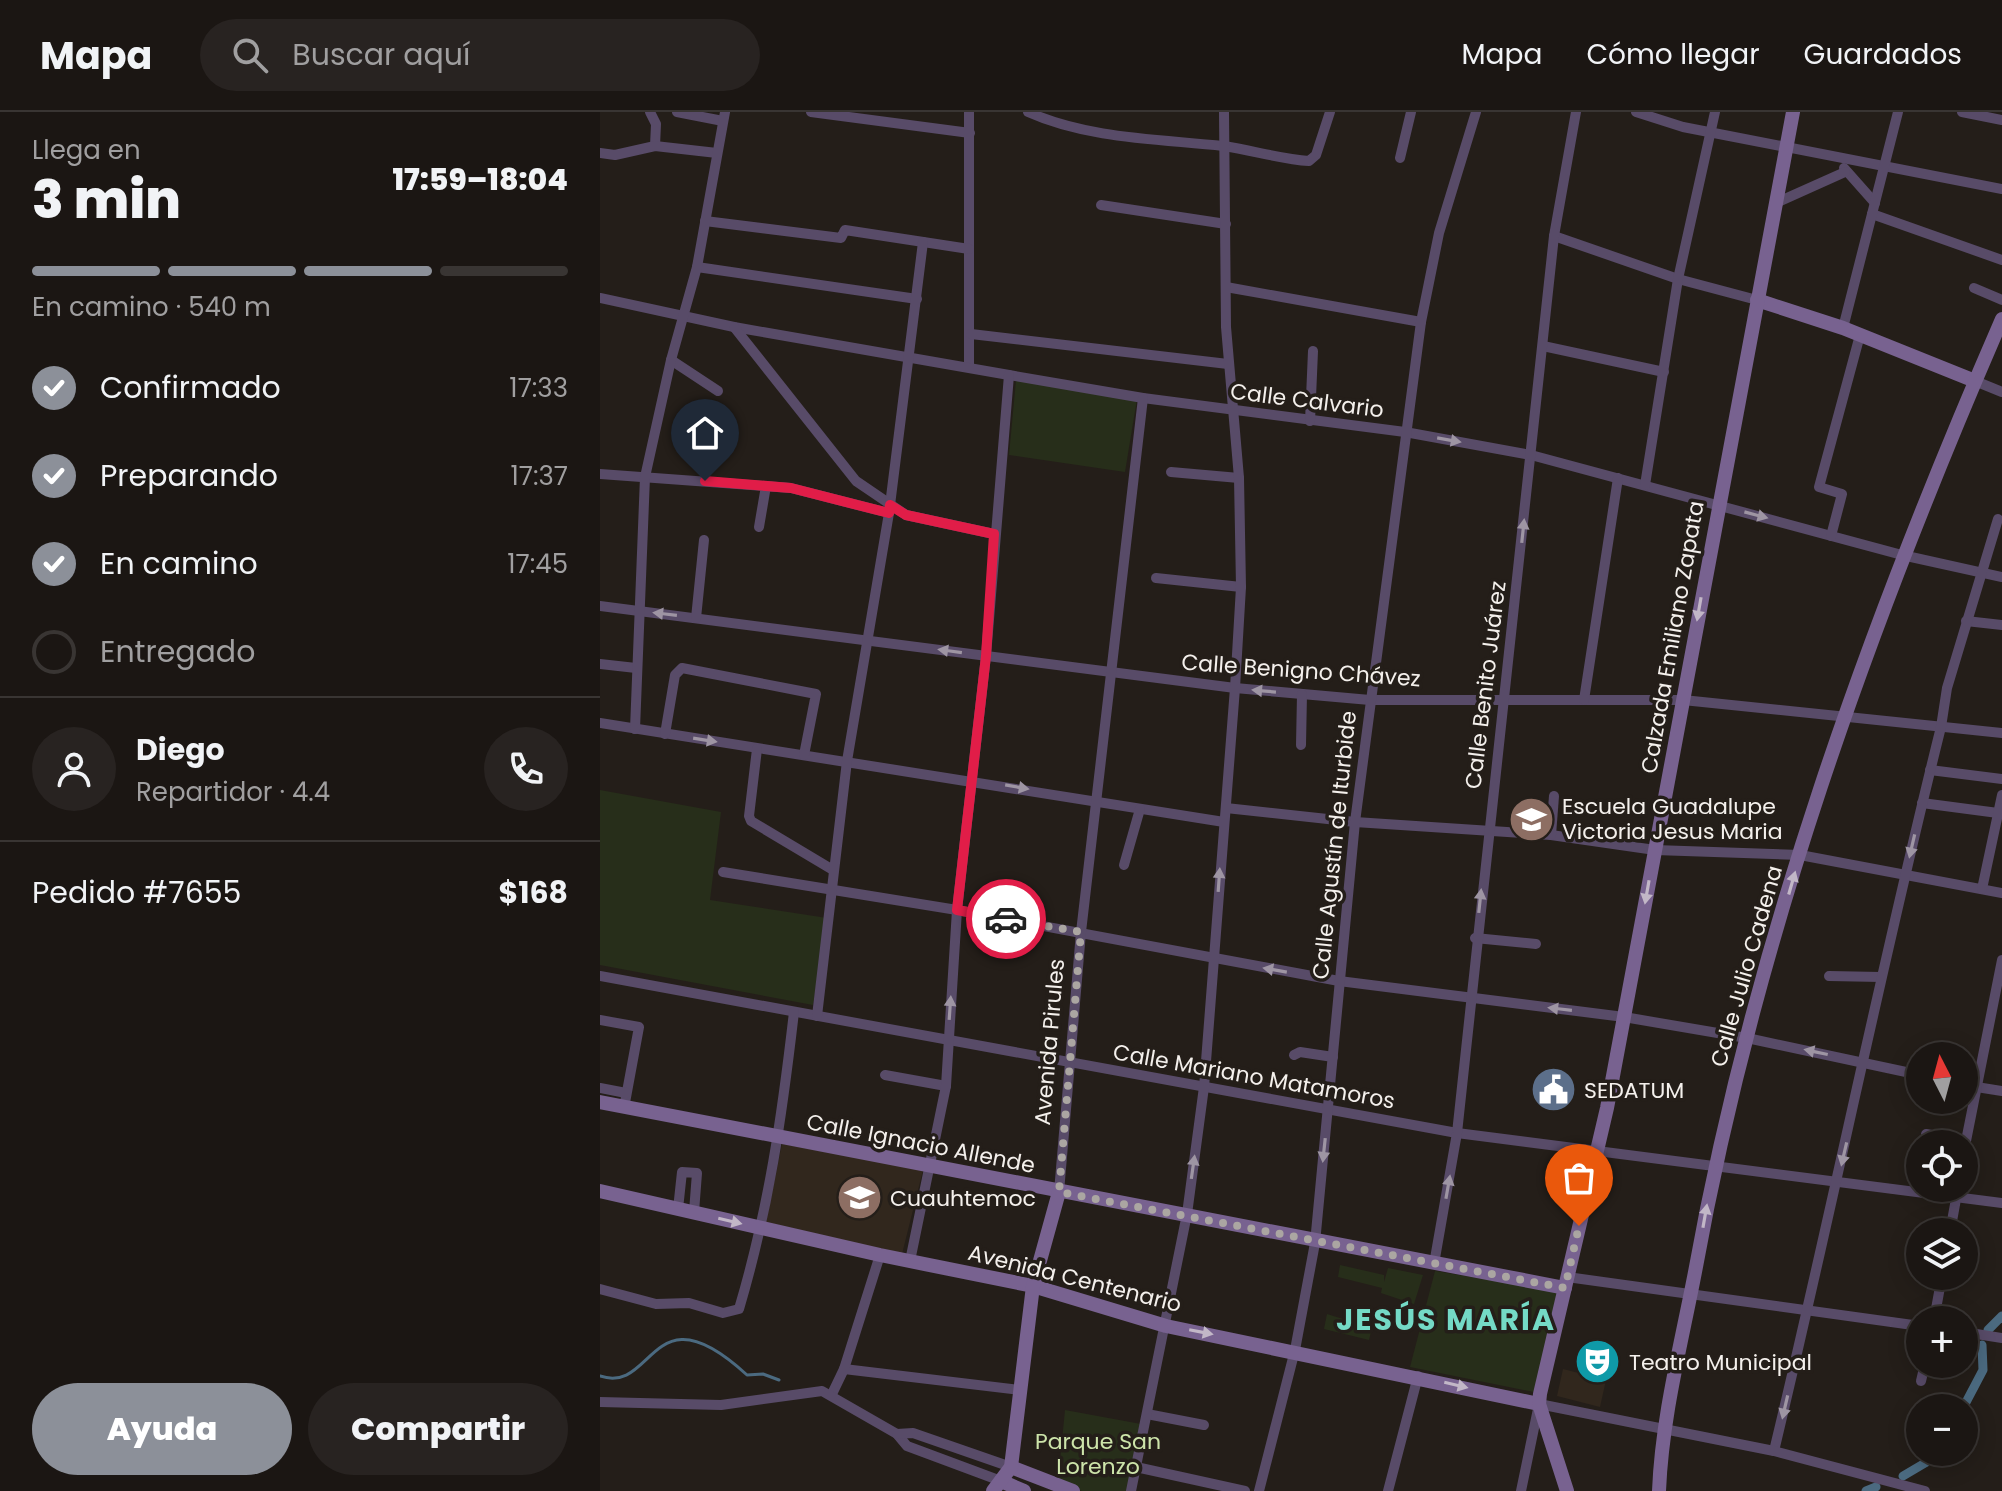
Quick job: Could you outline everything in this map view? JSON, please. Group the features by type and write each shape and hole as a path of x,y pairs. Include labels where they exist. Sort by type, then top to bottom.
{"main road":[{"name":"Calzada Emiliano Zapata","path":"1539,1404 1624,1017 1793,112"},
{"path":"1757,300 1843,328 1975,381"},
{"name":"Calle Julio Cadena","path":"1659,1491 1664,1430 1714,1166 1800,855 1843,718 1902,555 2002,319"},
{"name":"Calle Ignacio Allende","path":"600,1102 625,1100 779,1138 1187,1214 1315,1243 1566,1283"},
{"name":"Avenida Centenario","path":"600,1191 880,1255 1033,1286 1166,1326 1295,1350 1539,1404"},
{"name":"Avenida Pirules","path":"997,1486 1011,1467 1033,1286 1059,1192"},
{"path":"1539,1404 1567,1491"},
{"path":"1011,1467 1073,1491"},
{"path":"997,1486 1024,1491"}],"street":[{"path":"650,112 656,124 655,146"},
{"path":"635,729 637,610 645,477 671,360 697,267 724,116 677,112"},
{"path":"811,112 970,133"},
{"path":"969,112 969,367"},
{"path":"1028,112 1043,119 1141,139 1225,146 1309,161 1316,155 1330,112"},
{"path":"1131,1491 1187,1214 1204,1087 1235,688 1241,587 1239,478 1228,364 1224,112"},
{"path":"1400,158 1411,112"},
{"name":"Calle Agustín de Iturbide","path":"1259,1491 1295,1350 1315,1243 1355,822 1421,322 1439,233 1476,112"},
{"name":"Calle Benito Juárez","path":"1434,1264 1457,1133 1475,938 1505,700 1554,236 1576,112"},
{"path":"1636,112 1786,149 2002,189"},
{"path":"1645,485 1678,279 1715,112"},
{"path":"1843,328 1898,112"},
{"path":"1968,113 2002,120"},
{"path":"600,153 615,155 655,146 717,153"},
{"path":"1841,158 1845,172 1873,208 2002,260"},
{"path":"1776,203 1845,172"},
{"path":"1101,205 1226,224"},
{"path":"705,221 841,238 845,230 969,249"},
{"path":"1554,236 1678,279 1757,300"},
{"path":"817,1016 847,761 890,509 923,242"},
{"path":"697,267 917,299"},
{"path":"1226,287 1421,322"},
{"path":"1974,288 2002,300"},
{"name":"Calle Calvario","path":"600,298 734,327 1143,398 1405,432 1531,455 1902,555 2002,577"},
{"path":"734,327 848,473 890,509"},
{"path":"971,334 1228,364"},
{"path":"1831,536 1842,494 1819,487 1860,335"},
{"path":"1543,346 1664,372"},
{"path":"1310,421 1313,351"},
{"path":"671,360 718,391"},
{"path":"910,1261 932,1166 946,1086 957,910 986,656 1009,375"},
{"path":"1975,381 2002,392"},
{"name":"Avenida Pirules","path":"1059,1192 1081,932 1114,673 1143,398"},
{"path":"1171,472 1239,478"},
{"path":"600,474 791,488 994,534"},
{"path":"1584,700 1618,478"},
{"path":"759,527 766,486"},
{"path":"1774,1451 1838,1184 1881,977 1941,727 1947,688 1998,519"},
{"path":"696,618 704,540"},
{"path":"1156,578 1241,587"},
{"name":"Calle Benigno Chávez","path":"600,606 1235,688 1370,700 1683,700 2002,733"},
{"path":"1966,621 2002,625"},
{"path":"600,664 636,668"},
{"path":"665,734 675,675 682,668 816,694 804,755"},
{"path":"1301,745 1302,694"},
{"path":"600,723 757,749 973,779 1224,822"},
{"path":"757,749 749,816 751,821 833,870"},
{"path":"1930,770 2002,779"},
{"path":"1982,889 2002,795"},
{"path":"1551,835 1554,796"},
{"path":"1922,803 1998,813"},
{"path":"1226,808 1355,822 1551,835 1655,850 1800,855 2002,893"},
{"path":"1124,865 1140,809"},
{"path":"723,872 957,910 1339,981 1624,1017 1747,1038 1906,1072"},
{"path":"1475,938 1536,944"},
{"path":"1978,1082 2002,960"},
{"name":"Calle Mariano Matamoros","path":"600,976 1457,1133 1597,1149 1838,1184 1906,1189"},
{"path":"1829,976 1881,977"},
{"path":"600,1289 656,1304 689,1303 723,1313 739,1309 762,1229 779,1138 794,1012"},
{"path":"600,1020 639,1027 625,1100 600,1088"},
{"path":"1294,1055 1300,1052 1333,1057"},
{"path":"885,1075 946,1086"},
{"path":"1978,1087 2002,1091"},
{"name":"Calle Mariano Matamoros","path":"1978,1198 2002,1203"},
{"path":"832,1394 844,1369 880,1255"},
{"path":"1566,1283 1691,1293 1906,1324"},
{"path":"1978,1334 2002,1338"},
{"path":"844,1369 1020,1390"},
{"path":"1388,1491 1418,1376"},
{"path":"600,1402 721,1405 809,1390 832,1394 897,1434 907,1446 997,1486"},
{"path":"1521,1491 1539,1404 1774,1451 1925,1491"},
{"path":"1147,1414 1204,1425"},
{"path":"897,1434 913,1433 1011,1467"},
{"path":"1136,1467 1245,1491"}],"shaded area":[{"path":"782,1144 923,1170 902,1254 766,1222"},
{"path":"1563,1369 1606,1380 1600,1407 1557,1396"}],"green space":[{"path":"1016,380 1137,399 1125,472 1009,455"},
{"path":"600,790 721,812 710,900 827,918 813,1005 600,965"},
{"path":"1340,1265 1384,1275 1384,1282 1388,1268 1423,1275 1414,1304 1381,1293 1382,1288 1338,1277"},
{"path":"1435,1271 1562,1292 1539,1393 1410,1367"},
{"path":"1327,1314 1372,1328 1369,1340 1324,1329"},
{"name":"Parque San Lorenzo","path":"1065,1410 1141,1424 1128,1491 1082,1491 1058,1481"}],"waterway":[{"path":"1988,1330 2002,1316"},
{"path":"600,1376 618,1378 633,1371 672,1341 691,1340 715,1350 747,1375 763,1374 779,1380"},
{"path":"1970,1394 1983,1370 1982,1345"},
{"path":"1903,1476 1920,1466"},
{"path":"1866,1491 1876,1487"}],"way so far":[{"path":"1006,919 1081,932 1059,1192 1565,1288 1579,1226"}],"place":[{"name":"Escuela Guadalupe Victoria Jesus Maria","path":"1531,819"},
{"name":"SEDATUM","path":"1553,1090"},
{"name":"Cuauhtemoc","path":"859,1198"},
{"name":"Teatro Municipal","path":"1598,1362"}],"district":[{"name":"JESÚS MARÍA","path":"1446,1320"}],"route":[{"path":"705,481 791,488 889,513 890,505 906,515 994,534 986,656 957,910 1006,919"}]}
